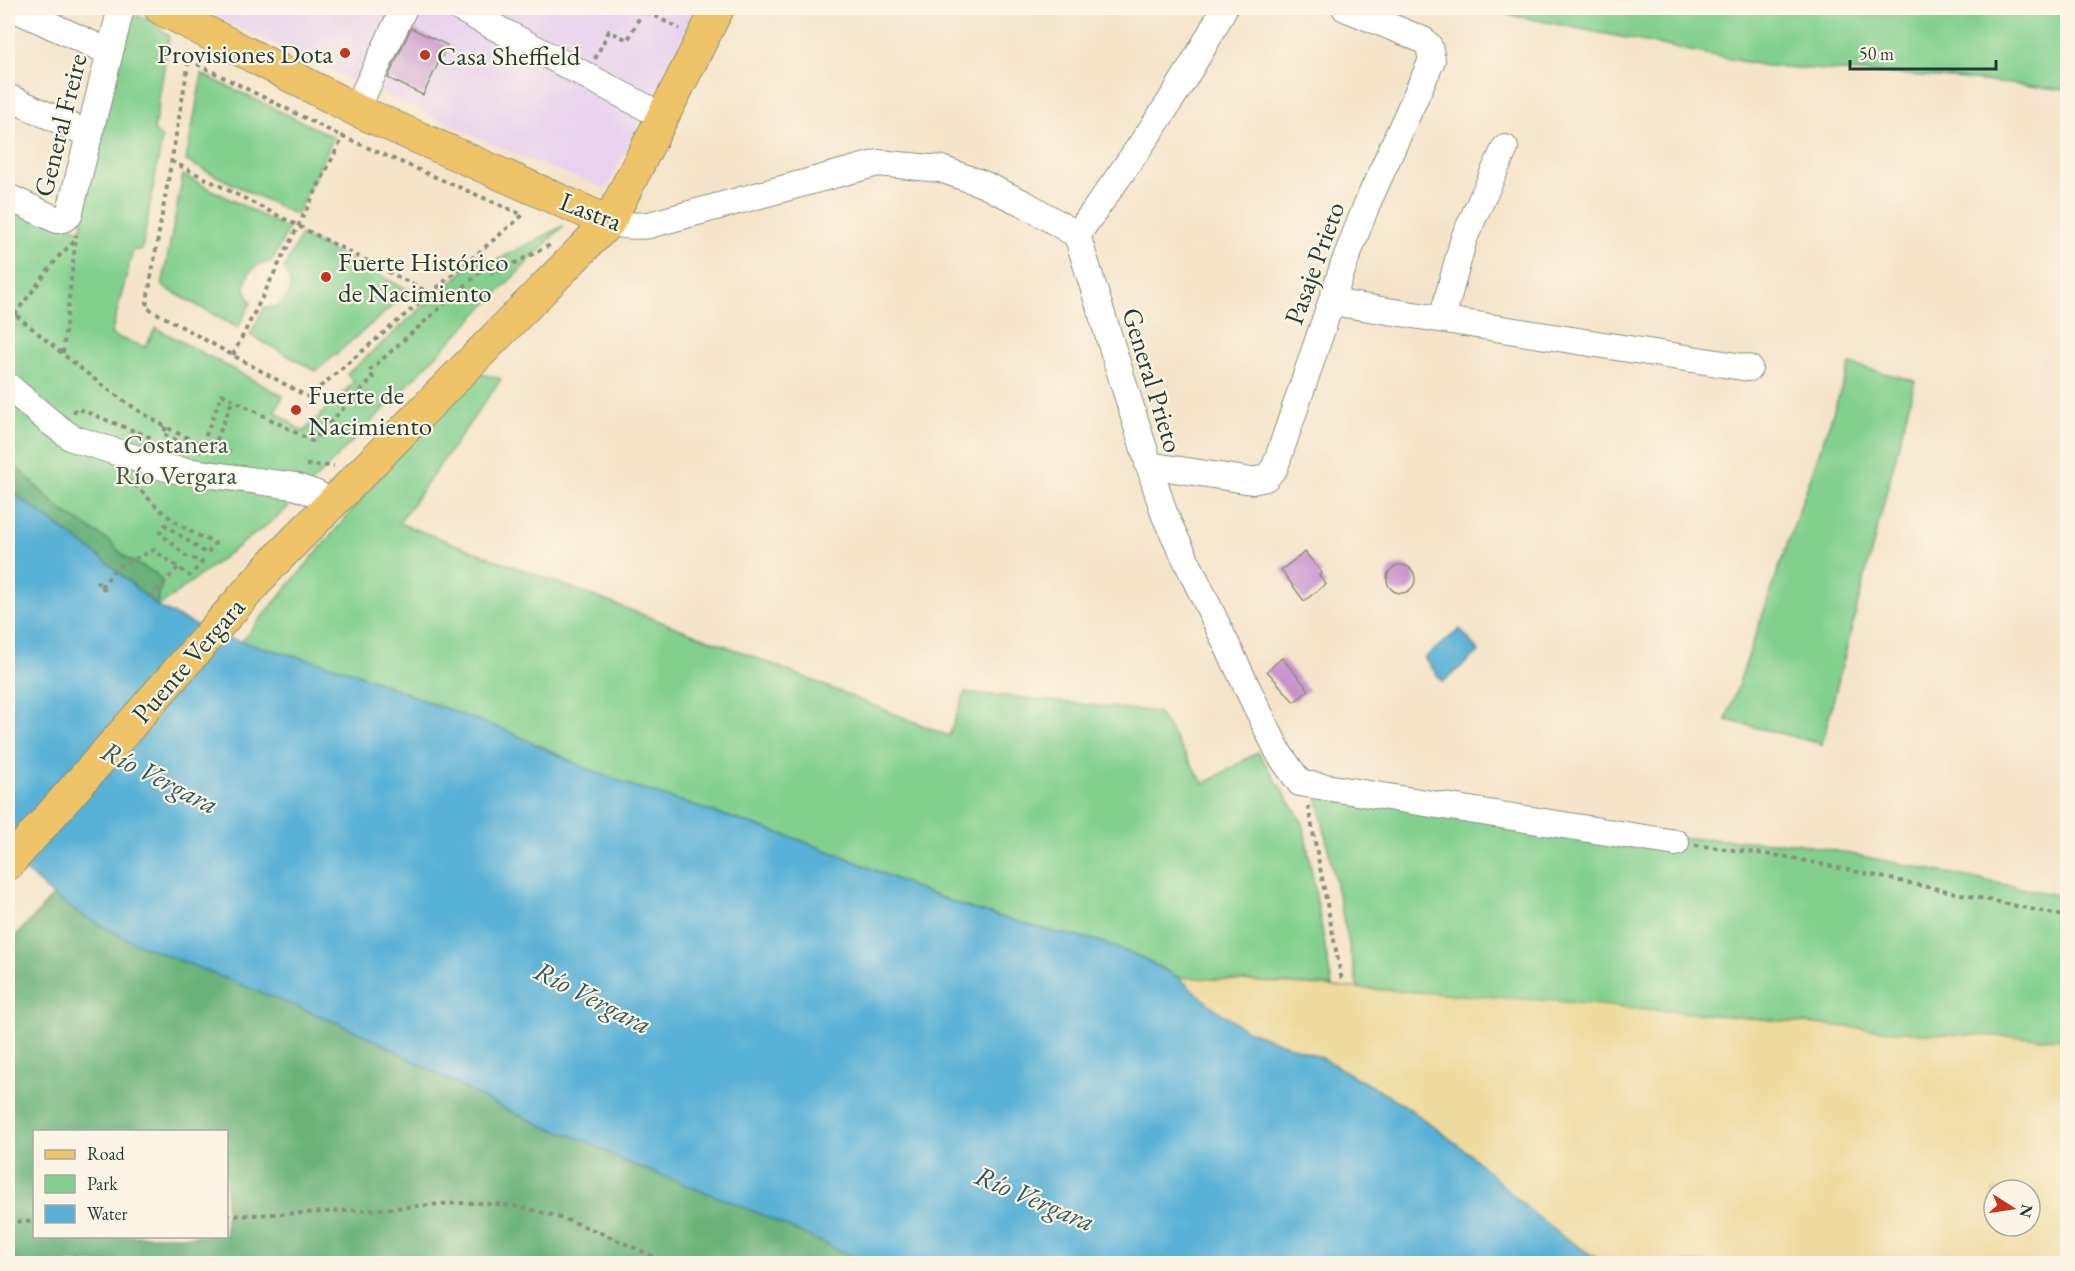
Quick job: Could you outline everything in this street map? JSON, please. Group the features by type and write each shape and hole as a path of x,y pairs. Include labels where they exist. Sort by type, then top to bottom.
{"main road":[{"name":"Lastra","path":"160,8 350,123 609,222"},
{"name":"Puente Vergara","path":"8,864 272,564 609,222 718,8"}],"street":[{"path":"13,8 109,52"},
{"name":"General Freire","path":"69,230 69,215 121,8"},
{"path":"350,123 404,8"},
{"path":"459,8 662,116"},
{"path":"1077,235 1169,105 1224,8"},
{"name":"Pasaje Prieto","path":"1148,465 1252,481 1261,480 1275,467 1366,204 1432,60 1429,46 1423,40 1345,8"},
{"path":"8,97 90,135"},
{"path":"1442,319 1464,238 1505,148"},
{"name":"Lastra","path":"609,222 626,226 649,225 878,163 941,169 983,184 1027,205 1077,235"},
{"path":"8,197 57,219 69,230"},
{"name":"General Prieto","path":"1077,235 1165,516 1280,755 1300,783"},
{"path":"1331,302 1749,368"},
{"path":"8,386 72,438 170,469 294,486 317,494 330,505"},
{"path":"1300,783 1676,843"}],"path":[{"path":"587,76 609,31 628,40 642,10 702,39"},
{"path":"189,60 350,123 523,215 308,397 146,308 189,60"},
{"path":"233,355 350,123"},
{"path":"171,161 430,293"},
{"path":"8,321 60,255 69,230"},
{"path":"202,444 222,394 312,441 373,378 369,371 486,267 494,274 552,243"},
{"path":"8,300 15,314 101,385 166,427 213,449 236,454"},
{"path":"213,449 232,399"},
{"path":"76,408 163,442"},
{"path":"166,427 162,434 187,445 185,451 174,447"},
{"path":"303,465 366,467"},
{"path":"101,587 117,567 154,550 190,576 202,562 186,556 160,533 165,525 207,554 215,543 195,535 159,509 137,486 117,476"},
{"path":"151,598 178,567"},
{"path":"96,581 107,592"},
{"path":"1300,783 1310,813 1342,981"},
{"path":"1676,843 1788,857 2067,918"},
{"path":"228,1216 347,1211 456,1203 511,1206 571,1221 670,1263"},
{"path":"8,1222 33,1221"}],"shaded area":[{"path":"195,8 697,8 607,189 517,155"}],"green space":[{"path":"1476,8 2067,8 2067,90 1954,78 1766,66"},
{"name":"Costanera Río Vergara","path":"137,16 148,18 169,36 154,131 162,138 142,250 133,250 111,335 145,347 156,328 283,396 275,411 303,432 354,382 347,374 481,256 492,263 563,226 281,514 158,607 161,580 155,573 126,558 109,541 62,511 8,459 8,195 81,231 97,148 127,28 132,18"},
{"path":"202,74 334,137 296,215 186,161"},
{"path":"183,175 288,229 272,262 257,266 248,275 246,288 251,302 238,328 162,286"},
{"path":"301,235 410,291 316,371 250,335 264,308 279,304 288,295 290,283 284,269"},
{"path":"1850,364 1915,381 1822,744 1726,720"},
{"path":"481,374 501,379 399,523 747,654 949,736 965,692 1158,712 1204,784 1258,752 1303,823 1332,986 1178,977 1143,958 1096,940 1054,932 969,908 797,839 633,786 583,767 545,748 351,671 241,642 455,388"},
{"path":"8,459 62,511 109,541 126,558 155,573 161,580 158,607 108,563 8,489"},
{"path":"1313,777 1685,838 1796,843 2067,897 2067,1039 1914,1033 1647,1009 1358,988"},
{"path":"53,896 85,917 131,941 338,1023 381,1043 469,1091 543,1126 585,1140 621,1160 744,1207 868,1263 8,1263 8,944"}],"sand":[{"path":"1178,977 1554,1001 1914,1033 2067,1039 2067,1263 1604,1263 1562,1236 1528,1209 1465,1150 1404,1105 1322,1058 1244,1029 1209,1004"}],"water":[{"name":"Río Vergara","path":"8,489 108,563 158,607 214,634 351,671 508,731 583,767 633,786 797,839 969,908 1054,932 1096,940 1143,958 1178,977 1209,1004 1244,1029 1322,1058 1404,1105 1465,1150 1528,1209 1562,1236 1604,1263 868,1263 744,1207 621,1160 585,1140 543,1126 469,1091 381,1043 338,1023 131,941 85,917 53,896 8,854"},
{"path":"1460,629 1479,652 1443,682 1424,658"}],"building":[{"name":"Casa Sheffield","path":"411,28 447,45 423,95 388,78"},
{"path":"1305,552 1322,573 1319,575 1326,584 1304,601 1281,570"},
{"path":"1401,565 1411,569 1415,579 1411,589 1401,593 1391,589 1387,579 1391,569"},
{"path":"1282,658 1309,690 1294,702 1267,671"}],"place":[{"name":"Provisiones Dota","path":"345,53"},
{"name":"Casa Sheffield","path":"425,55"},
{"name":"Fuerte Histórico de Nacimiento","path":"326,277"},
{"name":"Fuerte de Nacimiento","path":"296,410"}]}
